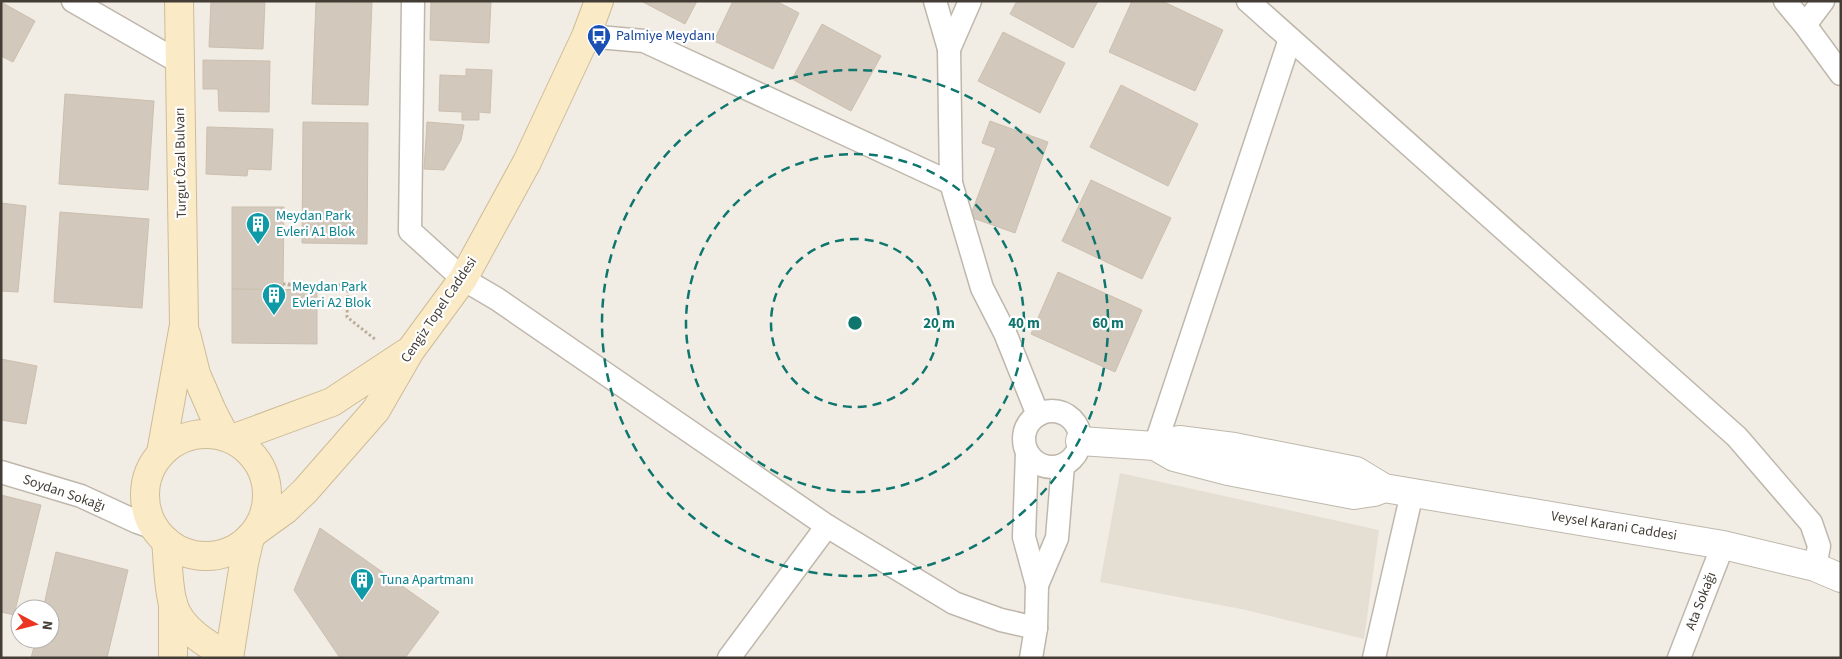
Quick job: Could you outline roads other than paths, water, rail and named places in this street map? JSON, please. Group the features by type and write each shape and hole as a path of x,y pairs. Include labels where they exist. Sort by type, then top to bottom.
{"main road":[{"name":"Turgut Özal Bulvarı","path":"179,1 184,325"},
{"name":"Cengiz Topel Caddesi","path":"253,534 285,510 339,455 376,410 404,354 463,279 527,162 586,36 599,1"},
{"path":"184,325 196,374 212,411 228,438"},
{"path":"161,453 184,325"},
{"path":"228,438 332,402 404,354"},
{"path":"208,433 228,438 247,449 258,463 265,479 267,497 264,515 253,534 244,563 229,657 212,647 189,629 178,617 173,603 160,535 148,513 145,497 146,481 152,466 161,453 175,442 190,435 208,433"},
{"path":"160,535 180,550 196,555 213,556 230,551 253,534"},
{"path":"173,603 173,658"}],"street":[{"path":"73,1 179,62"},
{"path":"413,1 410,231 463,279 505,304 827,526 954,603 1001,620 1036,628"},
{"path":"935,1 949,49 951,183 982,288 1005,333 1038,415"},
{"path":"949,49 970,1"},
{"path":"1248,1 1738,438 1811,523 1819,546 1815,567"},
{"path":"1785,1 1841,74"},
{"path":"1806,26 1823,1"},
{"path":"586,36 644,41 951,183"},
{"path":"1155,446 1290,39"},
{"path":"1027,452 1042,465 1052,467 1063,465 1074,456 1080,441 1079,431 1067,415 1047,411 1038,415 1030,422 1025,432 1024,442 1027,452 1024,537 1037,585 1036,628 1031,658"},
{"name":"Veysel Karani Caddesi","path":"1080,441 1155,446 1174,457 1228,471 1354,495 1374,492 1384,488 1723,545 1815,567 1841,578"},
{"path":"1037,585 1057,538 1063,465"},
{"name":"Soydan Sokağı","path":"1,472 81,496 160,535"},
{"path":"1374,658 1412,493"},
{"path":"729,658 827,526"},
{"name":"Ata Sokağı","path":"1680,658 1723,545"}],"place":[{"name":"Palmiye Meydanı","path":"599,57"},
{"name":"Meydan Park Evleri A1 Blok","path":"258,245"},
{"name":"Meydan Park Evleri A2 Blok","path":"274,316"},
{"name":"Tuna Apartmanı","path":"362,601"}]}
